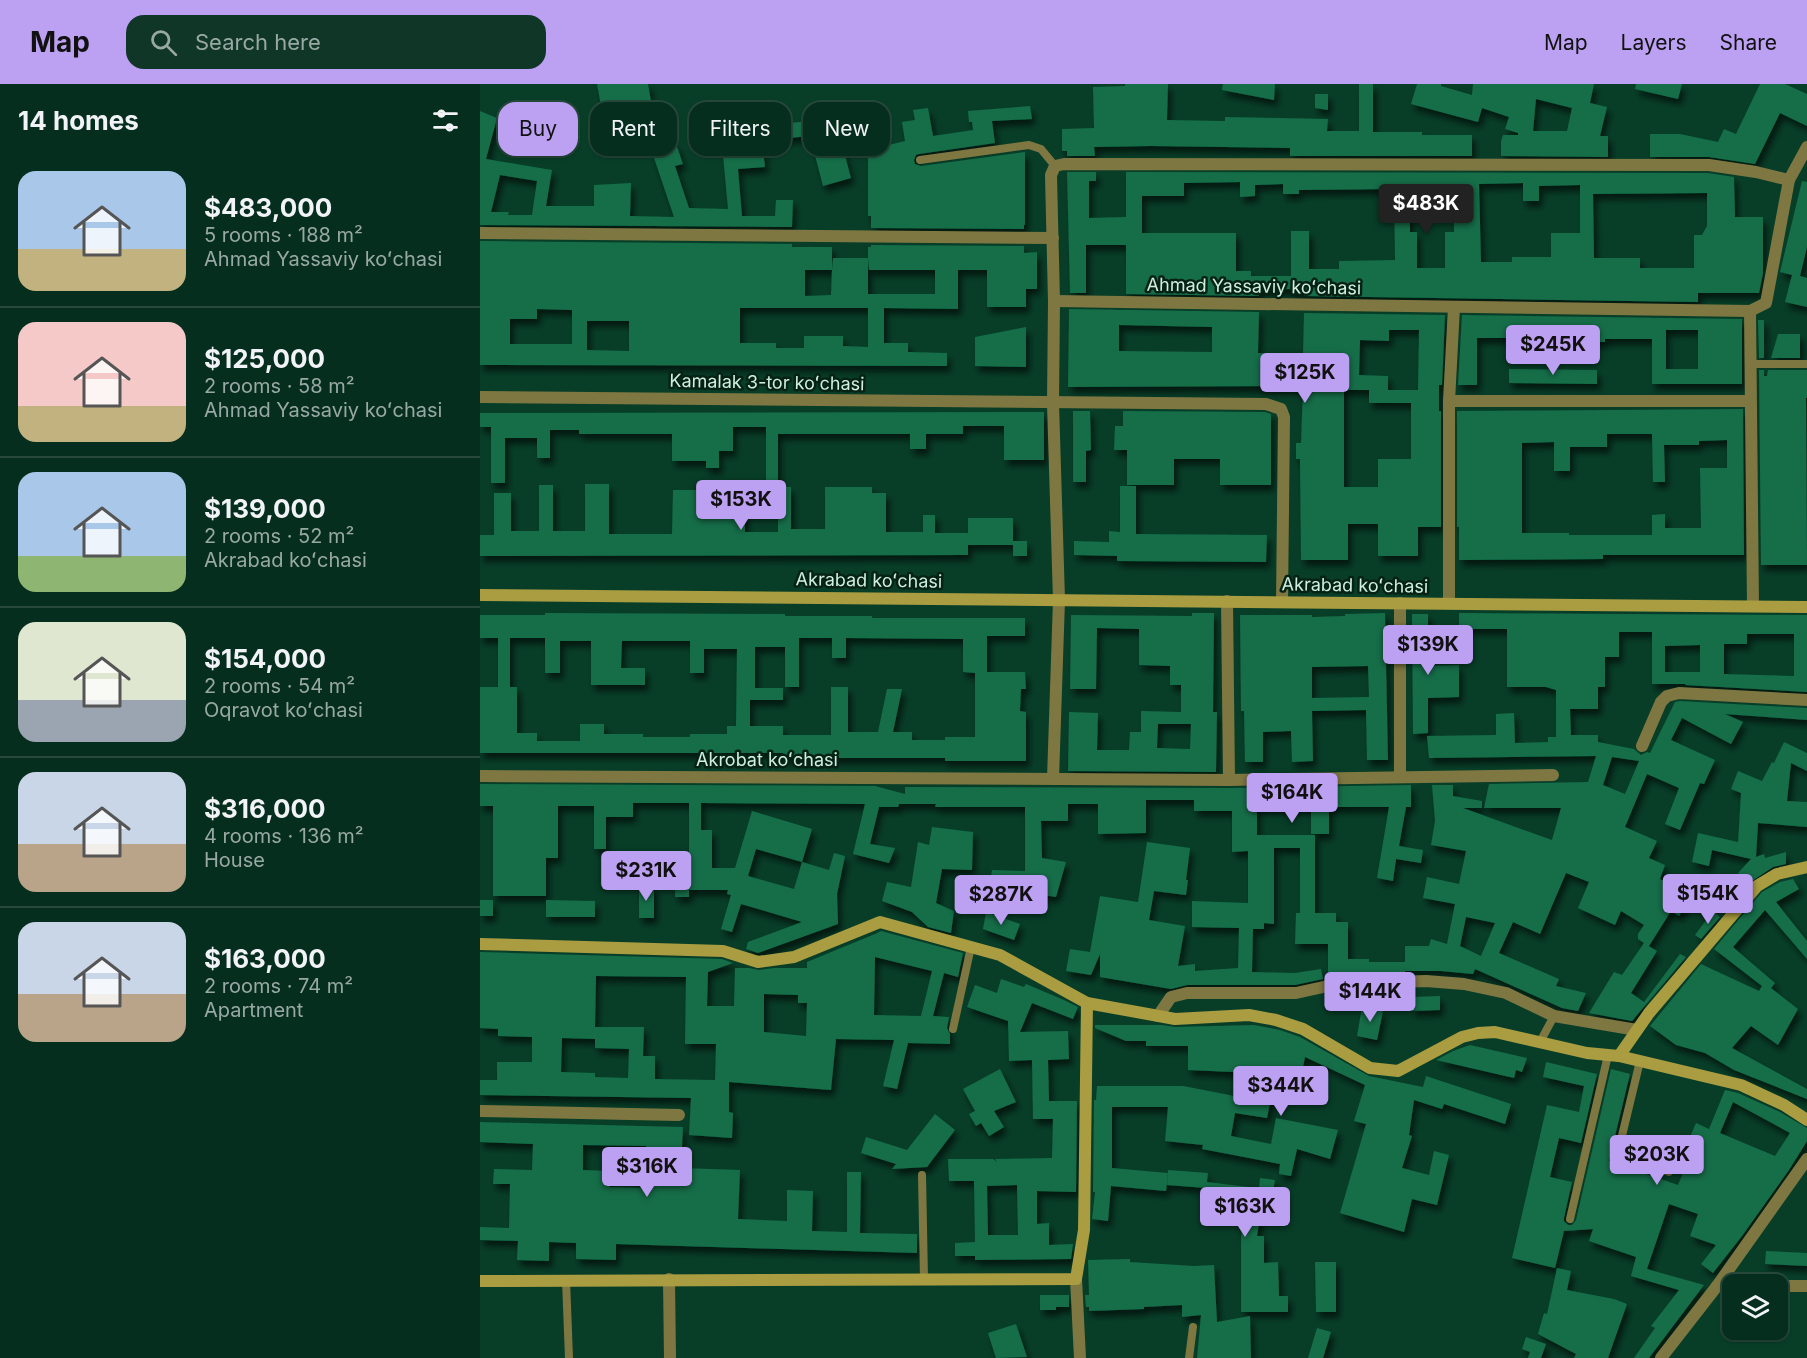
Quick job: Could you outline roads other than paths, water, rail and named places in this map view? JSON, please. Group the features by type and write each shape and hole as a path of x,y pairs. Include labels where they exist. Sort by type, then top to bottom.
{"street":[{"path":"1753,606 1750,311 1766,303 1789,180 1807,147"},
{"path":"1053,779 1059,600 1053,403 1054,301 1051,175 1055,166 1064,164 1709,165 1789,180"},
{"path":"480,233 1053,238"},
{"name":"Ahmad Yassaviy koʻchasi","path":"1054,301 1750,311"},
{"path":"1449,603 1449,401 1454,307"},
{"name":"Kamalak 3-tor koʻchasi","path":"480,397 1266,404 1281,409 1284,417 1282,602"},
{"path":"1449,401 1750,401"},
{"name":"Akrabad koʻchasi","path":"480,595 1807,607"},
{"path":"1227,601 1229,780"},
{"path":"1400,603 1400,776"},
{"path":"1642,746 1661,702 1667,696 1679,693 1807,700"},
{"name":"Akrobat koʻchasi","path":"480,776 1229,780 1553,775"},
{"path":"1613,1056 1757,886 1777,874 1807,867"},
{"path":"480,944 723,951 758,962 794,957 880,922 1000,955 1087,1003 1175,1019 1249,1015 1276,1020 1303,1029 1370,1068 1398,1071 1462,1037 1495,1032 1640,1061 1741,1085 1784,1105 1807,1120"},
{"path":"1158,1016 1171,998 1187,993 1296,993 1337,984 1426,981 1464,984 1506,993 1554,1016 1637,1030"},
{"path":"1080,1358 1076,1278 1084,1230 1087,1003"},
{"path":"480,1111 679,1115"},
{"path":"1661,1358 1717,1286 1807,1159"},
{"path":"480,1281 1076,1278"},
{"path":"669,1279 670,1358"},
{"path":"1717,1286 1722,1286"},
{"path":"1788,1286 1807,1286"}],"lane":[{"path":"920,160 1029,145 1041,149 1055,166"},
{"path":"1750,364 1807,364"},
{"path":"953,1029 971,947"},
{"path":"1540,1042 1554,1016"},
{"path":"1570,1219 1613,1056"},
{"path":"1640,1061 1620,1144 1622,1152 1626,1157 1669,1172"},
{"path":"922,1175 924,1279"},
{"path":"566,1280 569,1358"},
{"path":"1189,1358 1192,1327"}]}
